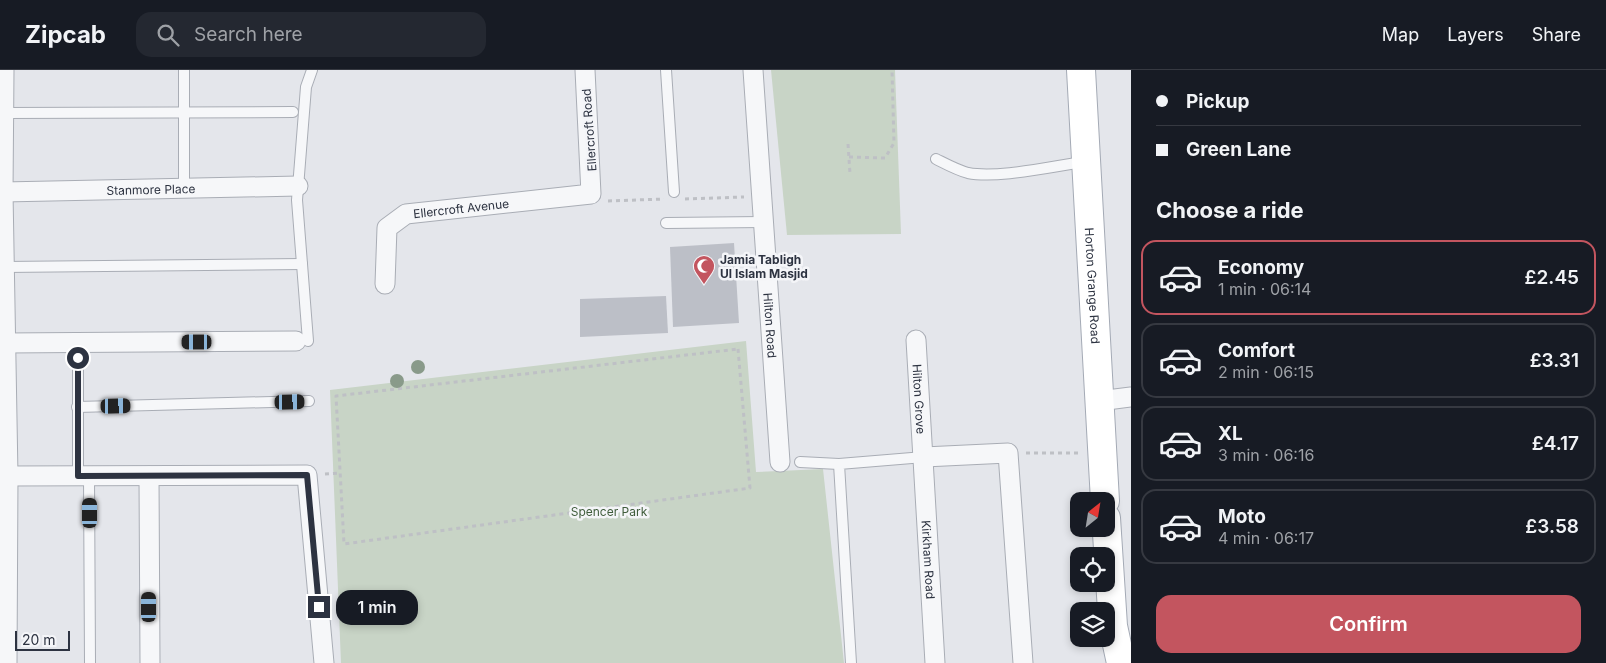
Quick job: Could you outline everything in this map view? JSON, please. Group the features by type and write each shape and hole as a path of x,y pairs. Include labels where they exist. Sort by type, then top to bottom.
{"main road":[{"name":"Horton Grange Road","path":"1081,70 1104,492"},
{"path":"1107,538 1113,626 1121,663"}],"street":[{"path":"4,70 5,343 3,426 8,476 7,663"},
{"name":"Ellercroft Road","path":"585,70 592,191"},
{"name":"Hilton Road","path":"753,70 780,462"},
{"name":"Stanmore Place","path":"3,192 298,186"},
{"name":"Ellercroft Avenue","path":"385,284 387,228 406,214 587,196 592,191"},
{"name":"Hilton Grove","path":"916,340 924,457"},
{"path":"5,343 302,341"},
{"path":"1099,400 1131,397"},
{"path":"924,457 1008,452 1023,663"},
{"name":"Kirkham Road","path":"924,457 935,663"},
{"path":"8,476 307,475 324,663"},
{"path":"149,476 150,663"}],"lane":[{"path":"184,70 184,189"},
{"path":"302,341 302,264 298,186 306,87 312,70"},
{"path":"666,70 674,192"},
{"path":"3,113 293,112"},
{"path":"936,159 960,170 977,174 1006,173 1087,162"},
{"path":"666,223 763,222"},
{"path":"4,267 302,264"},
{"path":"78,342 77,407 84,476 90,663"},
{"path":"77,407 309,401"},
{"path":"800,462 839,464 924,457"},
{"path":"839,464 851,663"}],"path":[{"path":"849,157 885,158 894,143 892,70"},
{"path":"848,144 850,174"},
{"path":"738,349 750,488 344,544 336,396 738,349"},
{"path":"1008,452 1102,453"}],"green space":[{"path":"771,70 895,70 901,234 787,235"},
{"name":"Spencer Park","path":"746,341 756,472 823,469 844,663 341,663 330,390"}],"building":[{"name":"Jamia Tabligh Ul Islam Masjid","path":"734,243 739,323 673,327 670,247"},
{"path":"666,296 668,333 580,337 580,299"}],"place":[{"name":"Jamia Tabligh Ul Islam Masjid","path":"704,285"}],"route":[{"path":"78,358 78,476 307,475 319,607"}]}
